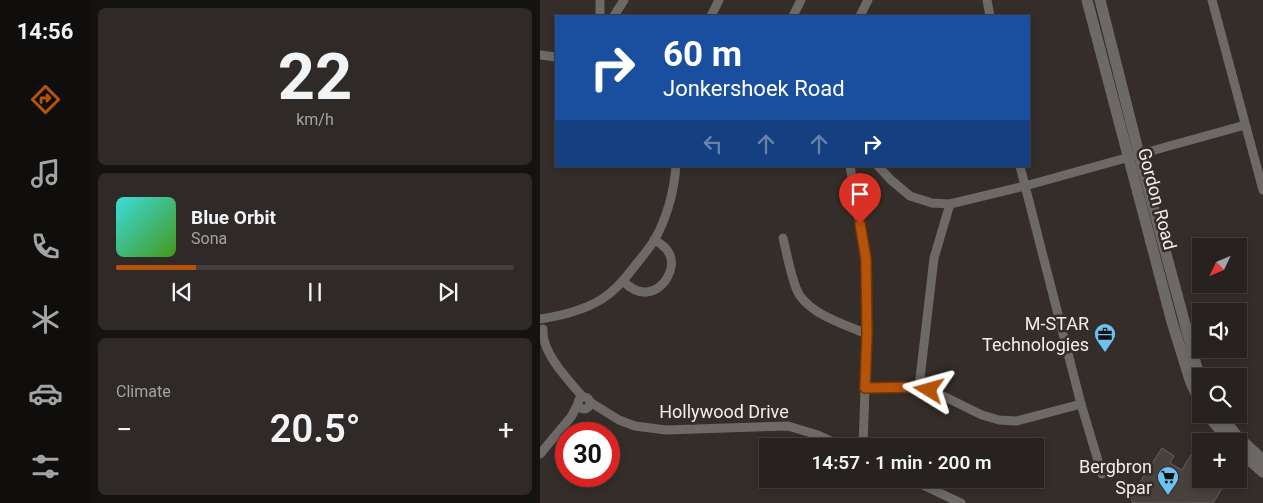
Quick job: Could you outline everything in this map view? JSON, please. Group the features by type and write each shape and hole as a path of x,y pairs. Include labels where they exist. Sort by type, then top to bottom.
{"street":[{"path":"600,0 600,15"},
{"path":"615,15 624,0"},
{"path":"712,15 719,0"},
{"path":"794,15 801,0"},
{"path":"860,15 868,0"},
{"path":"987,0 990,15"},
{"name":"Gordon Road","path":"1087,0 1172,322 1192,387"},
{"name":"Gordon Road","path":"1100,0 1139,154 1197,368"},
{"path":"1212,0 1263,190"},
{"path":"540,55 555,58"},
{"path":"882,170 910,196 932,204 950,204 1025,186 1245,125"},
{"path":"541,325 554,317 586,307 603,299 623,281 654,240 672,195 676,167"},
{"path":"1020,167 1080,404 1102,474"},
{"path":"853,168 866,259 867,334 863,438"},
{"path":"919,387 934,258 950,204"},
{"path":"783,238 796,289 801,297 822,314 867,334"},
{"path":"623,281 632,289 646,292 655,290 665,281 672,260 666,247 654,240"},
{"name":"Hollywood Drive","path":"541,325 544,341 555,363 583,404"},
{"name":"Hollywood Drive","path":"540,342 552,366 583,404 635,426 661,429 788,426 825,438"},
{"path":"865,388 919,387 939,394 982,415 1007,421 1080,404"},
{"path":"540,454 583,404"},
{"path":"1214,423 1222,433"},
{"path":"1227,423 1263,460"},
{"path":"1247,458 1263,472"},
{"path":"930,488 962,503"}],"building":[{"path":"1162,448 1174,456 1170,463 1182,470 1192,453 1192,488 1222,488 1213,503 1133,503 1130,498"}],"place":[{"name":"M-STAR Technologies","path":"1105,353"},
{"name":"Bergbron Spar","path":"1168,496"}],"route":[{"path":"860,224 866,259 867,334 865,388 919,387 929,390"}]}
